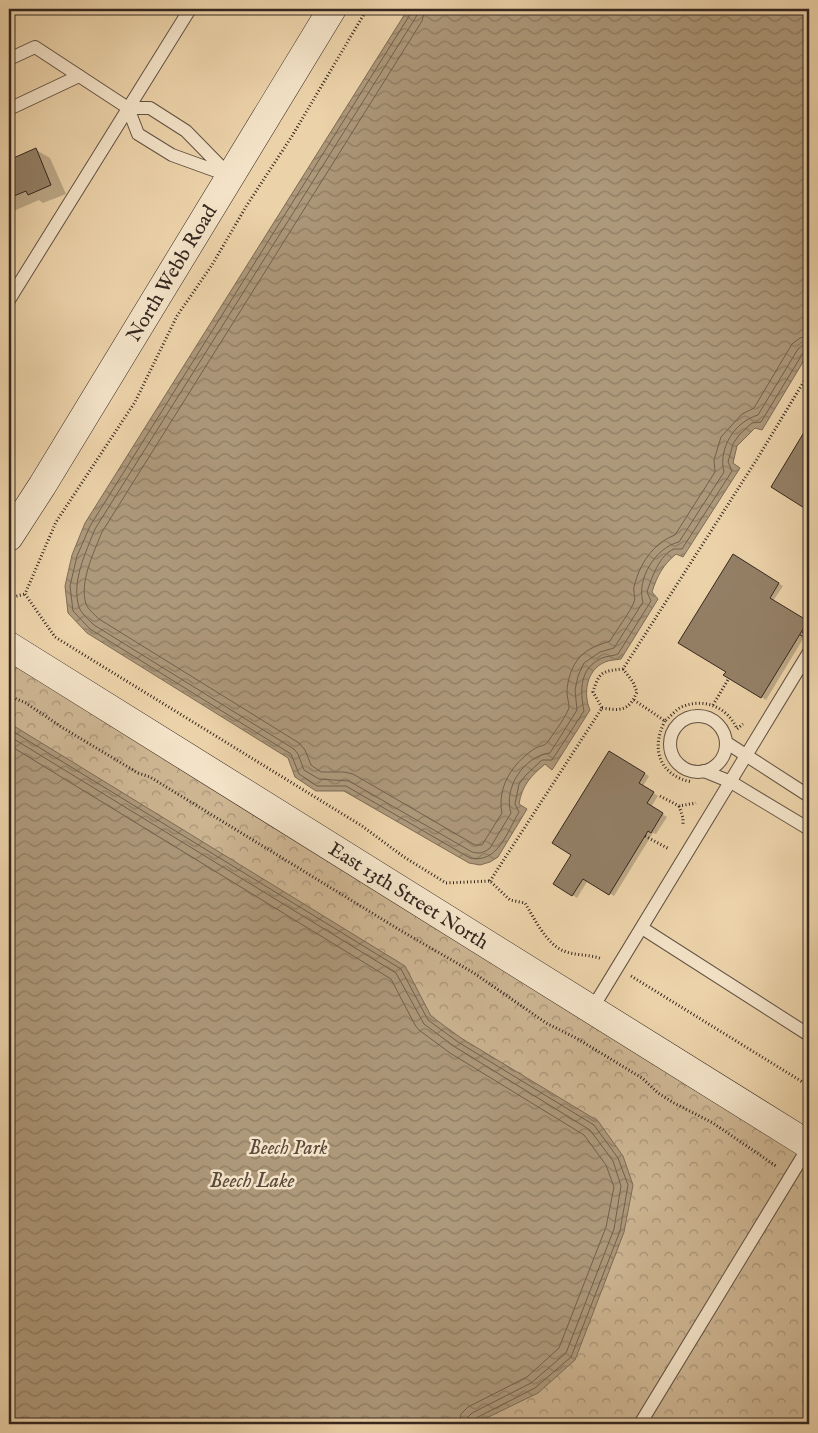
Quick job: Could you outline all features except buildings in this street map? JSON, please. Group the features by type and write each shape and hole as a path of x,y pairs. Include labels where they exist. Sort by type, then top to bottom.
{"main road":[{"name":"North Webb Road","path":"9,537 42,486 332,9"},
{"name":"East 13th Street North","path":"9,646 809,1145"}],"lane":[{"path":"11,291 190,9"},
{"path":"9,58 35,47 128,108 150,108 186,131 230,176"},
{"path":"9,109 79,76"},
{"path":"128,108 138,134 172,155 230,176"},
{"path":"592,1009 809,652"},
{"path":"705,716 714,720 723,731 727,743 726,752 720,762 713,768 704,771 694,772 678,764 669,748 673,729 687,717 705,716"},
{"path":"727,743 809,796"},
{"path":"704,771 731,782 809,829"},
{"path":"642,928 809,1035"},
{"path":"640,1424 809,1145"}],"path":[{"path":"25,594 56,522 135,402 177,316 212,265 247,205 292,136 367,9"},
{"path":"622,668 757,459 809,373"},
{"path":"12,597 25,594"},
{"path":"25,594 55,637 362,826 404,857 446,883 490,881 510,900 525,903 540,928 552,943 563,951 594,956 617,968 809,1086"},
{"path":"602,708 616,710 627,708 634,700 637,692 629,675 622,668"},
{"path":"602,708 593,692 597,678 606,670 622,668"},
{"path":"713,705 729,678"},
{"path":"9,696 26,703 63,728 138,773 150,777 403,932 474,973 546,1023 576,1038 642,1078 658,1093 713,1123 791,1176"},
{"path":"634,700 665,721"},
{"path":"699,787 674,777 665,768 658,754 657,742 665,721 682,706 698,703 713,705 726,712 737,729"},
{"path":"490,881 602,708"},
{"path":"660,796 679,806 698,802"},
{"path":"645,836 669,850"}],"green space":[{"name":"Beech Lake","path":"9,646 809,1145 809,1424 9,1424"}],"water":[{"path":"408,9 809,9 809,352 762,430 755,428 737,446 733,463 740,468 683,557 676,554 661,571 652,592 658,599 621,659 605,662 590,676 587,697 590,710 552,770 545,764 531,777 525,786 519,804 527,809 498,857 480,865 469,863 344,791 316,791 295,777 288,758 87,633 68,613 65,586 72,555 85,523"},
{"name":"Beech Lake","path":"9,723 405,966 431,1016 461,1038 598,1121 623,1156 633,1185 624,1232 575,1360 538,1393 474,1424 9,1424"}],"park label":[{"name":"Beech Park","path":"288,1147"}]}
